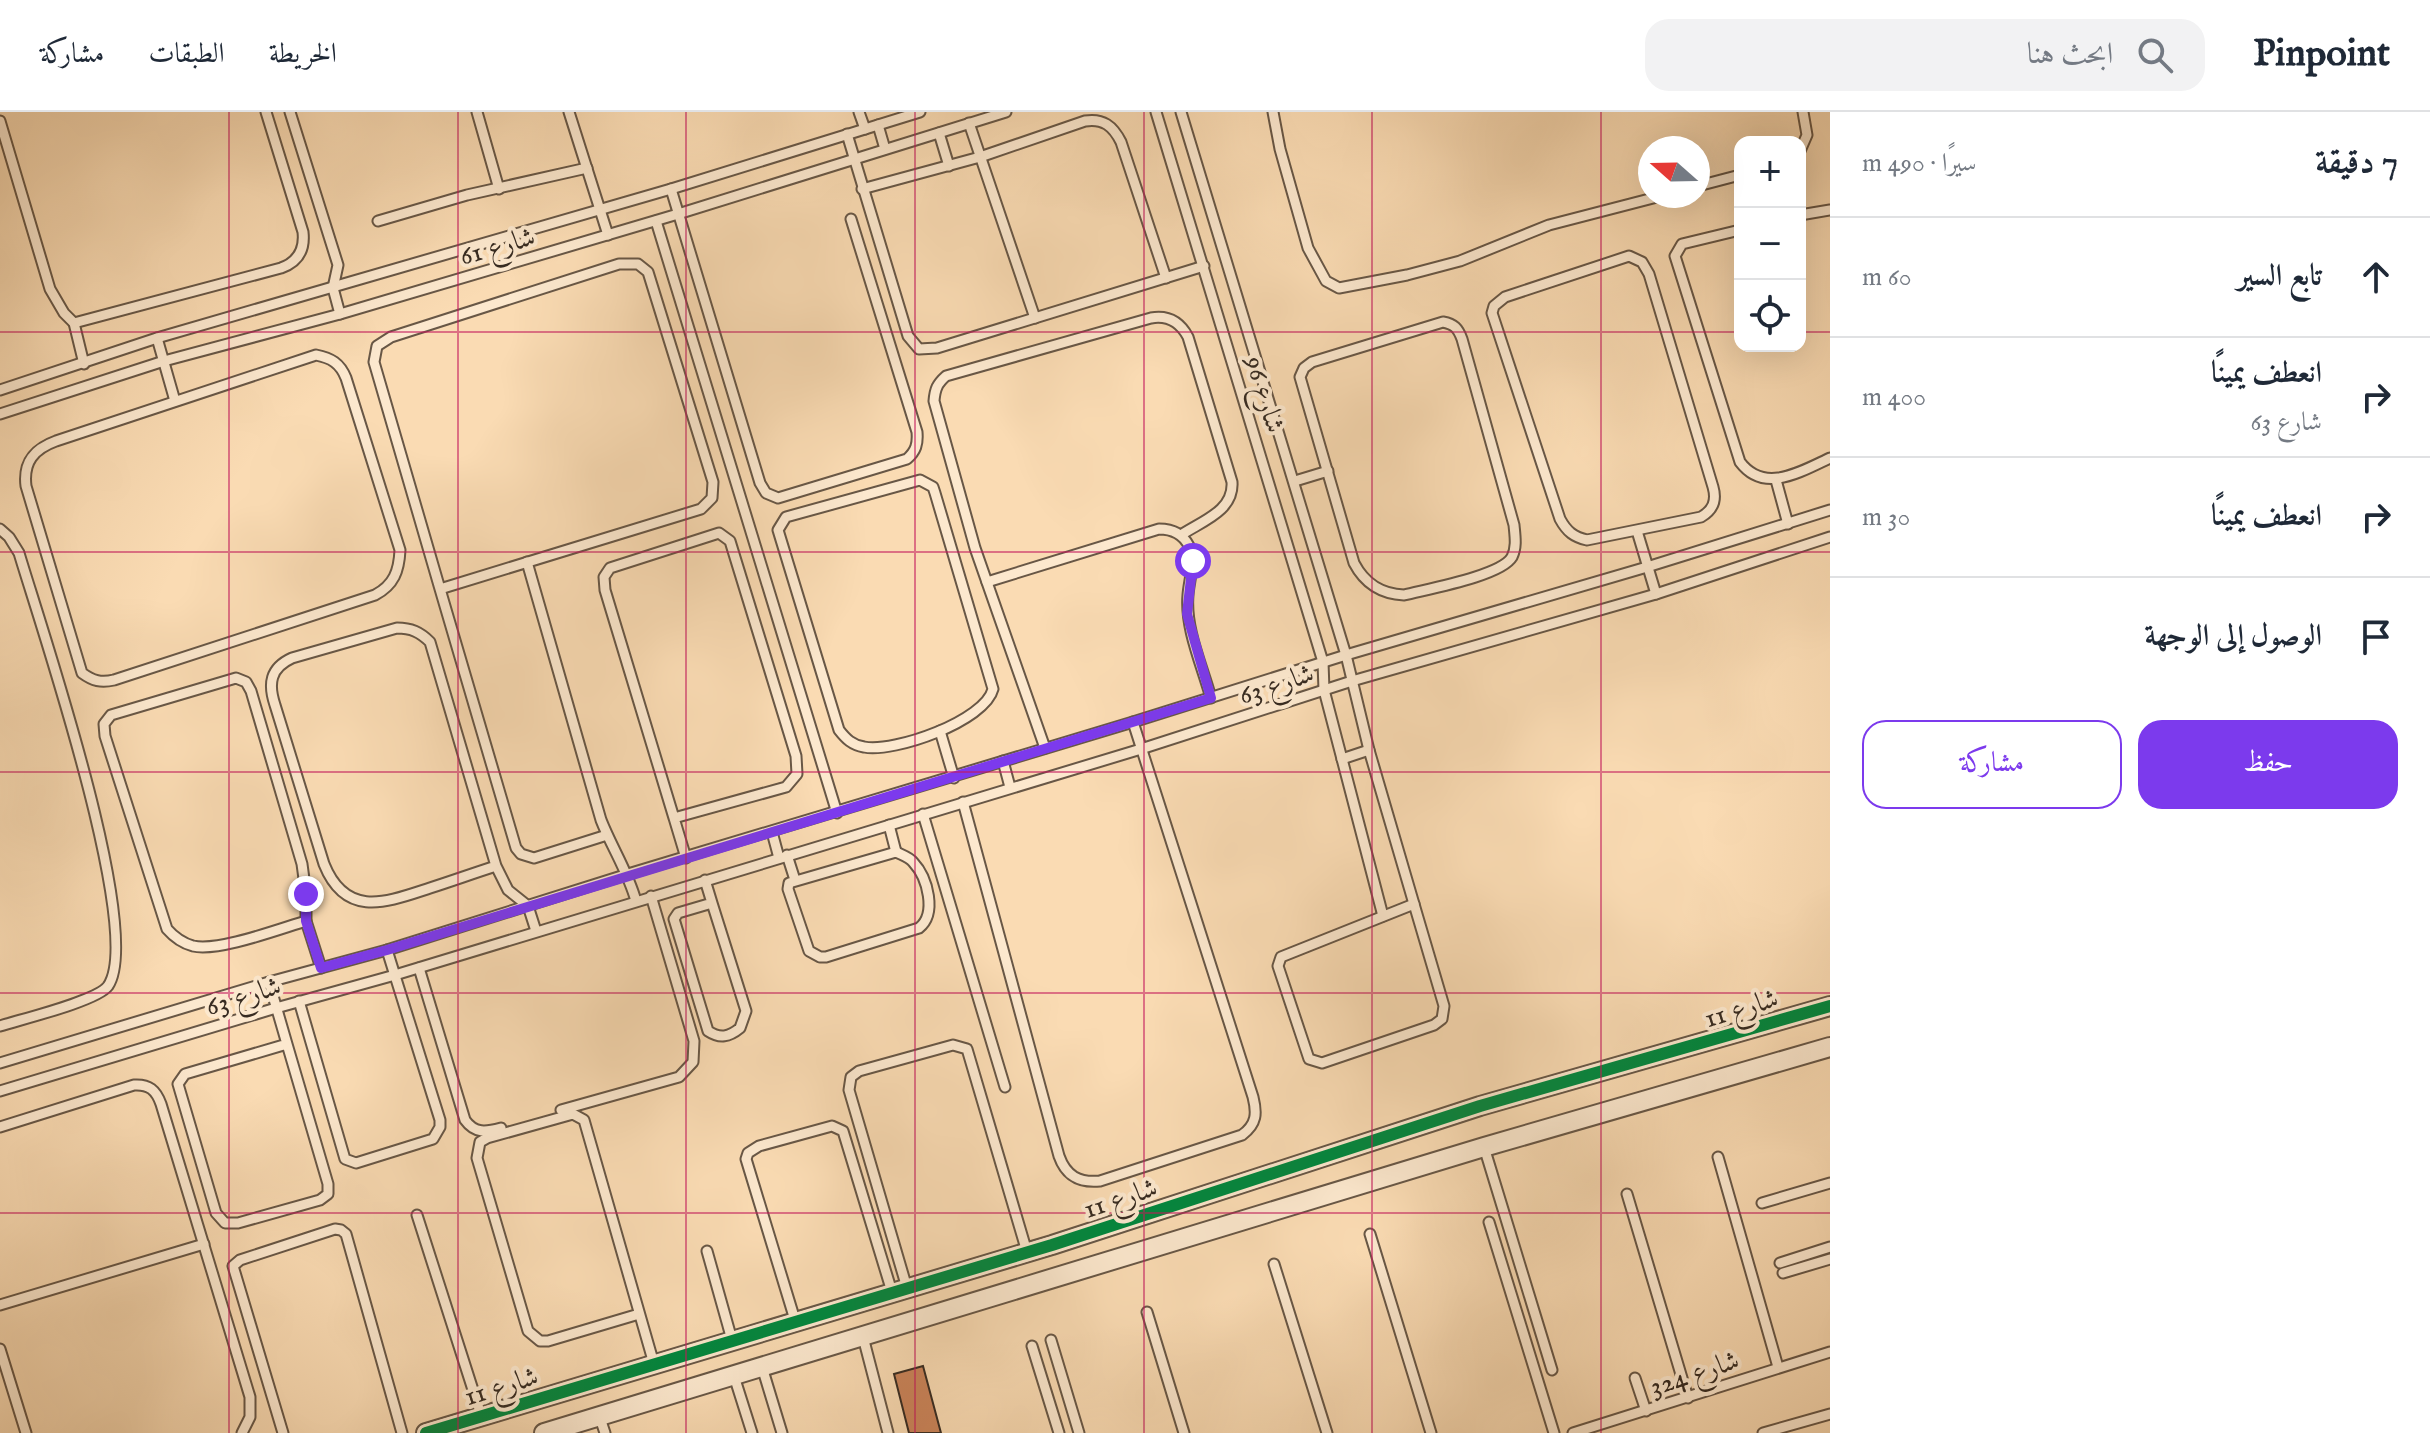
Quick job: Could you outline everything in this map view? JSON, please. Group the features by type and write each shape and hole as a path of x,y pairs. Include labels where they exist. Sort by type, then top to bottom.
{"street":[{"name":"شارع 11","path":"426,1433 483,1424 654,1364 1027,1252 1480,1106 1830,1006"},
{"name":"شارع 11","path":"544,1433 602,1424 762,1367 1484,1147 1830,1047"}],"lane":[{"path":"74,323 281,268 297,259 302,251 303,232 266,112"},
{"path":"290,112 338,265 333,288 340,314"},
{"path":"477,112 499,189"},
{"path":"569,112 608,235"},
{"path":"859,112 865,129"},
{"name":"شارع 61","path":"0,390 157,338 671,189 920,112"},
{"name":"شارع 61","path":"0,414 164,361 340,314 656,221 1006,112"},
{"name":"شارع 96","path":"1156,112 1323,662 1324,690 1383,916 1283,955 1279,960 1278,966 1307,1056 1313,1062 1322,1063 1434,1025 1442,1019 1444,1006 1295,481 1181,112"},
{"path":"1273,112 1280,149 1308,248 1326,281 1339,288 1460,261 1549,225 1638,202"},
{"path":"1803,112 1806,137"},
{"path":"862,189 980,157 1094,120 1110,126 1121,142 1166,278"},
{"path":"0,121 50,289 64,313 74,323 84,364"},
{"path":"969,123 1035,318"},
{"path":"878,125 885,149"},
{"path":"939,133 949,166"},
{"path":"847,134 908,336 914,346 931,350 1204,266"},
{"path":"378,221 467,195 587,168"},
{"path":"1710,183 1734,177"},
{"path":"671,189 760,483 766,493 778,498 907,459 918,442 851,219"},
{"path":"1806,214 1830,210"},
{"path":"656,221 837,813"},
{"path":"1734,231 1682,244 1675,256 1740,462 1755,476 1776,480 1830,458"},
{"path":"1629,256 1642,262 1649,274 1715,494 1712,508 1701,517 1637,531 1587,540 1566,530 1492,313 1494,306 1505,297 1629,256"},
{"path":"440,589 701,509 712,498 713,482 648,272 638,264 619,264 391,337 377,346 374,354 376,371 516,848 521,854 534,858 607,835"},
{"path":"1045,748 987,582 934,401 934,391 939,383 946,376 1160,316 1177,322 1188,337 1233,491 1226,507 1181,535"},
{"path":"1443,322 1452,324 1459,330 1462,339 1514,525 1512,557 1497,571 1404,595 1383,592 1366,581 1354,563 1328,471 1302,387 1300,377 1304,368 1312,362 1443,322"},
{"path":"157,338 175,401"},
{"path":"316,355 334,361 346,378 400,550 400,564 395,578 386,589 375,595 114,680 92,680 82,673 26,486 24,475 27,463 43,445 175,401 306,357 316,355"},
{"path":"1295,481 1328,471"},
{"path":"1776,480 1788,524"},
{"path":"913,481 927,482 933,487 993,689 991,698 975,714 940,731 870,748 860,747 845,738 839,730 779,538 778,530 786,517 913,481"},
{"name":"شارع 63","path":"0,1063 387,950 1323,662 1830,510"},
{"path":"0,529 19,553 87,779 104,851 112,903 115,963 110,982 98,995 0,1026"},
{"path":"987,582 1159,529 1171,529 1181,535 1190,547 1193,561 1187,614 1211,698"},
{"path":"1637,531 1656,594"},
{"path":"674,818 786,787 797,774 796,756 730,541 719,533 610,568 604,577 605,590 686,858"},
{"name":"شارع 63","path":"0,1091 419,968 1141,749 1352,681 1656,594 1830,537"},
{"path":"527,562 607,835 615,855 628,874 636,901"},
{"path":"496,866 375,903 349,896 338,888 324,864 271,693 274,671 282,662 397,628 409,628 421,633 430,642 496,866 508,890 528,906 536,931"},
{"path":"306,921 207,947 185,943 167,929 105,736 107,719 117,713 231,679 246,682 302,864 306,921 321,968"},
{"path":"963,802 1063,1166 1079,1180 1100,1181 1242,1135 1254,1123 1253,1097 1133,722"},
{"path":"940,731 954,778"},
{"path":"1342,759 1369,750"},
{"path":"1003,761 1010,787"},
{"path":"923,814 1005,1087"},
{"path":"889,825 896,852"},
{"path":"772,832 795,880"},
{"path":"896,852 914,862 919,871 930,907 925,923 910,931 826,957 814,955 805,945 788,887 795,880 896,852"},
{"path":"705,880 746,1011 740,1028 725,1037 708,1031 674,919 678,913 712,903"},
{"path":"419,968 465,1120 475,1131 491,1131 679,1077 693,1062 694,1041 651,896"},
{"path":"1383,916 1414,904"},
{"path":"299,1001 342,1152 348,1161 356,1163 433,1139 440,1127 440,1120 387,950"},
{"path":"269,982 328,1184 328,1194 320,1200 238,1223 225,1223 216,1213 180,1091 180,1078 192,1071 287,1044"},
{"path":"900,1290 851,1097 849,1081 859,1071 953,1045 967,1049 1027,1252"},
{"path":"0,1127 134,1085 143,1084 152,1088 161,1104 250,1397 250,1417 242,1433"},
{"path":"639,1314 548,1341 533,1337 528,1331 477,1158 480,1142 566,1115 579,1115 584,1120 654,1364"},
{"path":"795,1320 746,1159 753,1148 759,1146 832,1126 843,1131 900,1290"},
{"path":"1484,1147 1552,1370"},
{"path":"1718,1157 1778,1367"},
{"path":"1762,1203 1830,1183"},
{"path":"1627,1194 1688,1398"},
{"path":"417,1215 483,1424"},
{"path":"1489,1222 1554,1433"},
{"path":"283,1433 233,1266 240,1260 335,1229 341,1230 347,1238 402,1433"},
{"path":"1370,1234 1431,1433"},
{"path":"0,1305 204,1244"},
{"path":"1830,1247 1781,1268 1830,1259"},
{"path":"707,1251 732,1340"},
{"path":"1274,1264 1327,1433"},
{"path":"1147,1312 1184,1433"},
{"path":"863,1337 888,1433"},
{"path":"1051,1340 1079,1433"},
{"path":"1032,1346 1059,1433"},
{"path":"0,1349 26,1433"},
{"name":"شارع 324","path":"1573,1433 1830,1352"},
{"path":"762,1367 782,1433"},
{"path":"734,1376 752,1433"},
{"path":"1635,1378 1646,1411"},
{"path":"1763,1433 1830,1414"}],"building":[{"path":"923,1366 941,1433 909,1433 894,1374"}],"cycle path":[{"path":"426,1433 1052,1245 1480,1106 1830,1006"}],"route":[{"path":"306,894 306,921 321,968 1211,698 1187,614 1193,561"}]}
